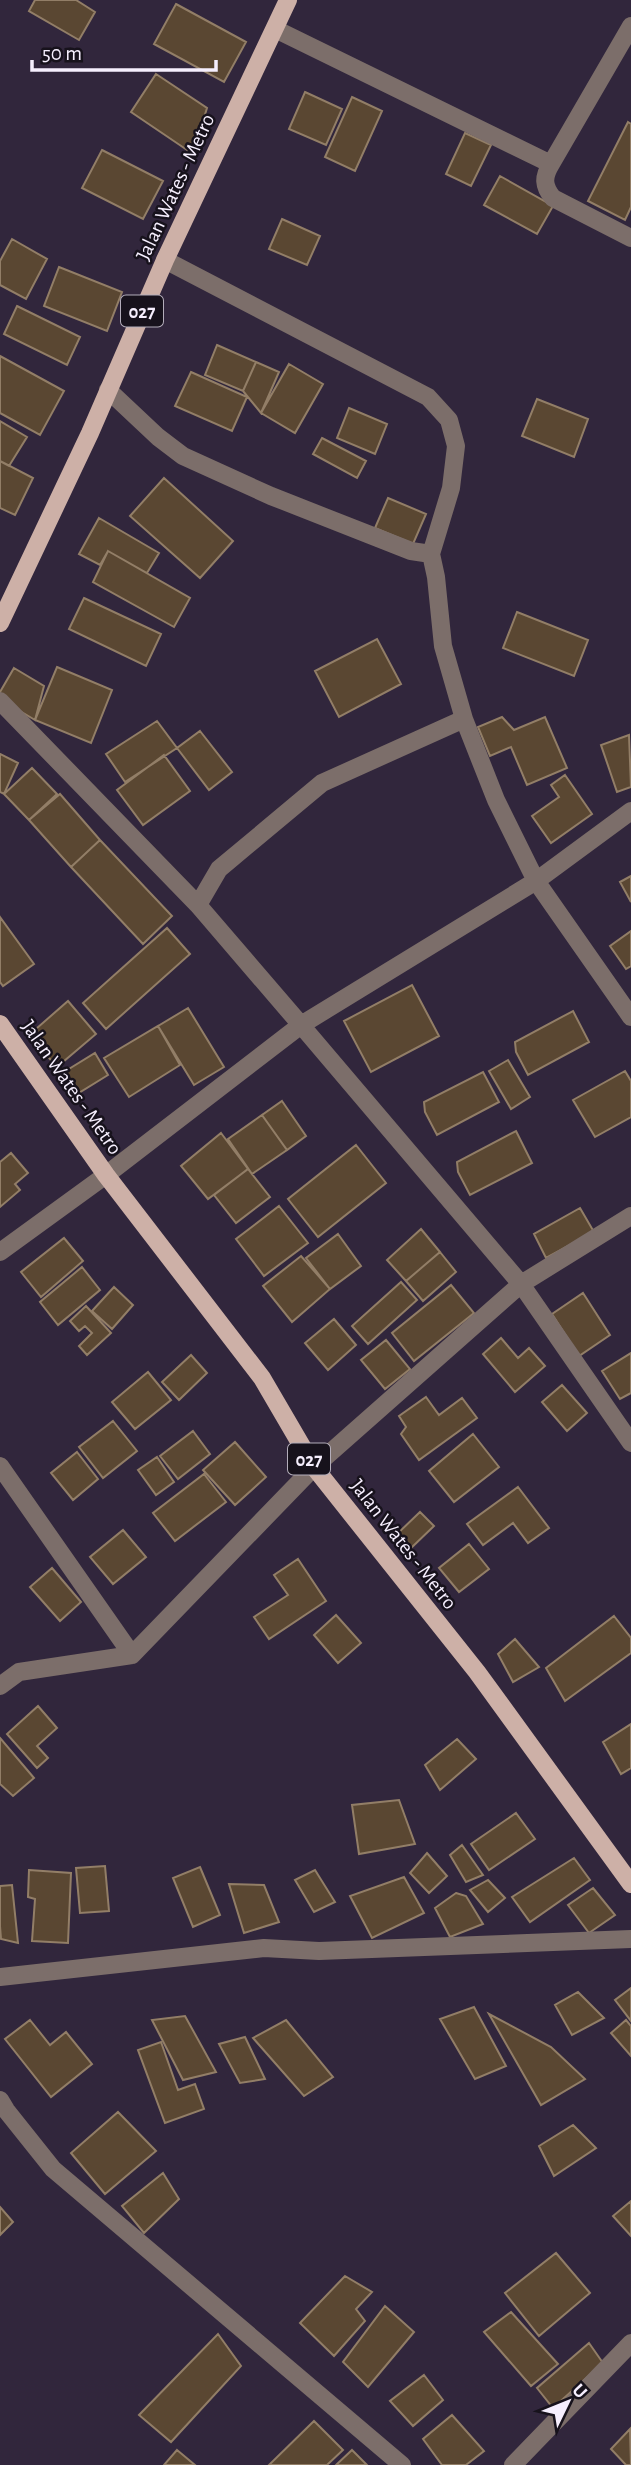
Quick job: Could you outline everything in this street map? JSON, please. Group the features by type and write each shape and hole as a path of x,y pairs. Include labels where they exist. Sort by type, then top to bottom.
{"main road":[{"name":"Jalan Wates - Metro","path":"0,624 108,390 164,260 288,0"},
{"name":"Jalan Wates - Metro","path":"0,1024 106,1175 262,1378 314,1467 477,1672 631,1884"}],"street":[{"path":"631,26 551,164 545,180 545,189 553,198 631,238"},
{"path":"275,29 551,164"},
{"path":"164,260 428,397 449,420 456,446 451,488 431,554 443,646 464,719 496,800 536,881 631,1017"},
{"path":"108,390 158,437 183,456 271,496 411,551 431,554"},
{"path":"0,702 198,905 301,1025 521,1284 631,1443"},
{"path":"198,905 219,869 322,783 464,719"},
{"path":"0,1252 106,1175 301,1025 536,881 631,811"},
{"path":"0,1686 19,1672 131,1655 314,1467 521,1284 631,1216"},
{"path":"0,1466 131,1655"},
{"path":"0,1977 264,1948 319,1951 631,1939"},
{"path":"2,2109 53,2169 402,2465"},
{"path":"513,2465 631,2343"}],"building":[{"path":"35,0 76,0 95,12 79,40 29,11"},
{"path":"176,4 246,42 224,82 154,44"},
{"path":"156,74 207,108 193,154 131,112"},
{"path":"305,92 342,109 326,145 289,129"},
{"path":"352,97 382,111 355,171 325,157"},
{"path":"628,122 631,124 631,207 625,220 588,201"},
{"path":"465,133 491,145 471,186 446,174"},
{"path":"102,150 163,181 143,219 82,188"},
{"path":"500,176 553,206 537,234 484,205"},
{"path":"282,219 320,236 307,265 269,249"},
{"path":"12,239 47,259 26,299 0,285 0,261"},
{"path":"59,267 122,292 107,331 44,306"},
{"path":"17,306 80,337 67,365 4,334"},
{"path":"217,345 256,362 243,391 205,375"},
{"path":"0,356 64,391 40,435 0,413"},
{"path":"256,362 279,372 261,413 243,391"},
{"path":"289,364 323,384 295,433 261,413"},
{"path":"191,372 247,397 232,431 175,406"},
{"path":"537,399 588,419 574,457 522,436"},
{"path":"349,408 387,424 375,454 337,438"},
{"path":"0,421 27,437 9,466 0,461"},
{"path":"322,438 366,461 357,478 313,454"},
{"path":"0,461 33,478 15,515 0,508"},
{"path":"164,478 233,541 200,578 130,516"},
{"path":"388,498 426,514 413,544 375,528"},
{"path":"99,518 159,553 147,573 108,551 100,565 79,554"},
{"path":"108,551 190,598 174,627 93,582"},
{"path":"84,598 161,634 146,666 69,629"},
{"path":"517,612 588,640 574,676 503,648"},
{"path":"377,639 401,684 339,717 315,671"},
{"path":"57,667 112,690 91,743 35,720"},
{"path":"14,668 44,686 35,720 0,699 0,692"},
{"path":"502,717 514,730 545,717 567,768 527,785 511,747 490,756 478,727"},
{"path":"157,721 177,748 125,782 106,754"},
{"path":"200,731 232,772 209,790 177,748"},
{"path":"629,735 631,787 617,792 601,745"},
{"path":"0,754 18,763 4,794 0,792"},
{"path":"164,755 190,791 143,825 117,790"},
{"path":"32,768 57,794 29,820 4,794"},
{"path":"565,775 592,814 551,843 532,816 559,797 551,785"},
{"path":"60,794 100,840 71,867 29,820"},
{"path":"100,840 172,916 143,944 71,867"},
{"path":"631,876 631,902 620,882"},
{"path":"0,917 34,964 3,986 0,982"},
{"path":"167,928 190,954 106,1029 83,1003"},
{"path":"631,931 631,966 626,969 610,946"},
{"path":"412,985 439,1036 371,1072 344,1021"},
{"path":"68,1001 96,1034 57,1067 29,1035"},
{"path":"188,1008 224,1067 194,1085 158,1026"},
{"path":"573,1011 589,1042 528,1075 516,1052 515,1042"},
{"path":"158,1026 180,1065 129,1097 104,1058"},
{"path":"95,1053 108,1075 77,1094 64,1072"},
{"path":"508,1060 530,1097 511,1109 489,1071"},
{"path":"625,1071 631,1081 631,1117 595,1137 573,1100"},
{"path":"483,1072 499,1102 437,1135 425,1112 424,1102"},
{"path":"282,1101 306,1136 287,1150 262,1115"},
{"path":"262,1115 287,1150 252,1174 228,1139"},
{"path":"516,1131 532,1163 470,1195 458,1172 457,1162"},
{"path":"221,1133 248,1169 208,1199 181,1166"},
{"path":"356,1145 386,1183 318,1237 288,1199"},
{"path":"11,1153 28,1173 15,1184 20,1190 0,1207 0,1162"},
{"path":"248,1169 270,1197 236,1223 214,1195"},
{"path":"279,1206 308,1243 264,1276 236,1239"},
{"path":"580,1208 594,1232 546,1258 534,1234"},
{"path":"421,1229 440,1252 406,1281 387,1260"},
{"path":"338,1234 361,1266 330,1289 306,1258"},
{"path":"64,1238 83,1261 41,1297 21,1272"},
{"path":"440,1252 456,1272 423,1301 406,1281"},
{"path":"301,1256 330,1289 292,1322 263,1286"},
{"path":"82,1267 100,1290 58,1325 40,1302"},
{"path":"401,1282 417,1300 368,1344 352,1326"},
{"path":"451,1285 474,1313 414,1361 392,1333"},
{"path":"114,1287 133,1305 112,1329 92,1311"},
{"path":"583,1293 610,1335 579,1356 552,1314"},
{"path":"86,1306 111,1333 87,1355 79,1346 92,1333 85,1326 79,1331 70,1321"},
{"path":"334,1319 356,1345 328,1370 305,1343"},
{"path":"501,1338 518,1358 529,1348 545,1366 515,1392 483,1354"},
{"path":"386,1340 410,1369 385,1389 361,1360"},
{"path":"631,1353 631,1393 620,1399 602,1371"},
{"path":"191,1355 207,1373 179,1400 162,1382"},
{"path":"148,1372 171,1400 135,1429 112,1402"},
{"path":"562,1385 587,1413 567,1431 542,1402"},
{"path":"426,1397 439,1415 462,1398 477,1418 419,1460 401,1434 406,1427 399,1416"},
{"path":"113,1421 137,1451 103,1478 79,1447"},
{"path":"193,1431 210,1454 178,1479 160,1456"},
{"path":"473,1434 499,1467 454,1502 429,1471"},
{"path":"235,1442 266,1477 235,1505 203,1470"},
{"path":"77,1452 98,1479 73,1500 51,1473"},
{"path":"157,1457 174,1482 156,1495 138,1470"},
{"path":"204,1474 226,1502 175,1541 153,1513"},
{"path":"518,1487 549,1528 528,1543 513,1523 483,1545 467,1524"},
{"path":"420,1512 434,1526 410,1549 396,1535"},
{"path":"123,1530 146,1557 113,1584 90,1557"},
{"path":"469,1544 489,1569 459,1592 439,1568"},
{"path":"298,1559 326,1601 269,1639 254,1617 288,1595 274,1575"},
{"path":"52,1568 81,1602 60,1621 30,1587"},
{"path":"336,1615 361,1643 338,1663 314,1635"},
{"path":"614,1616 631,1638 631,1653 565,1701 546,1668"},
{"path":"515,1639 539,1667 513,1682 498,1654"},
{"path":"38,1706 57,1728 37,1746 48,1758 37,1768 7,1734"},
{"path":"631,1724 631,1768 621,1774 603,1742"},
{"path":"0,1738 34,1778 13,1796 0,1784"},
{"path":"457,1739 476,1759 440,1790 425,1765"},
{"path":"399,1800 415,1844 359,1854 352,1805"},
{"path":"516,1813 535,1839 489,1870 471,1844"},
{"path":"462,1845 483,1875 466,1882 450,1855"},
{"path":"427,1853 447,1876 429,1893 410,1873"},
{"path":"574,1858 590,1880 530,1922 512,1897"},
{"path":"105,1866 109,1911 80,1913 76,1868"},
{"path":"200,1867 220,1915 193,1927 173,1878"},
{"path":"29,1870 71,1873 68,1943 32,1941 35,1899 28,1897"},
{"path":"315,1870 335,1902 314,1912 295,1880"},
{"path":"404,1877 424,1913 372,1938 350,1896"},
{"path":"488,1880 505,1898 488,1912 470,1890"},
{"path":"229,1884 264,1885 279,1922 244,1933"},
{"path":"12,1885 18,1943 1,1939 0,1886"},
{"path":"593,1888 615,1915 589,1933 568,1905"},
{"path":"456,1893 466,1896 483,1924 450,1937 435,1908"},
{"path":"631,1988 631,2021 615,2000"},
{"path":"578,1992 604,2018 572,2035 555,2005"},
{"path":"474,2007 506,2066 475,2079 440,2019"},
{"path":"489,2014 551,2047 585,2079 541,2105"},
{"path":"185,2016 216,2072 183,2080 152,2020"},
{"path":"30,2020 50,2045 66,2032 92,2064 51,2097 5,2039"},
{"path":"286,2020 333,2077 304,2096 253,2038"},
{"path":"626,2020 631,2026 631,2056 611,2033"},
{"path":"245,2037 265,2079 240,2083 219,2044"},
{"path":"161,2042 178,2090 195,2084 204,2109 165,2123 138,2050"},
{"path":"118,2112 156,2151 105,2194 71,2153"},
{"path":"573,2125 596,2148 554,2176 539,2146"},
{"path":"163,2173 179,2199 144,2233 122,2206"},
{"path":"631,2201 631,2236 613,2216"},
{"path":"0,2207 13,2222 0,2235"},
{"path":"556,2253 590,2293 539,2336 505,2293"},
{"path":"345,2276 372,2292 356,2309 365,2321 334,2356 300,2323"},
{"path":"385,2306 414,2332 368,2387 343,2362"},
{"path":"511,2312 558,2364 531,2386 484,2332"},
{"path":"218,2334 241,2366 171,2442 139,2415"},
{"path":"589,2343 603,2363 553,2408 537,2388"},
{"path":"424,2375 443,2400 413,2426 390,2401"},
{"path":"452,2415 484,2451 466,2465 442,2465 423,2439"},
{"path":"314,2421 343,2450 327,2465 269,2465"},
{"path":"630,2429 631,2465 626,2465 611,2449"},
{"path":"177,2450 195,2465 164,2465"},
{"path":"352,2450 367,2465 336,2465"}]}
